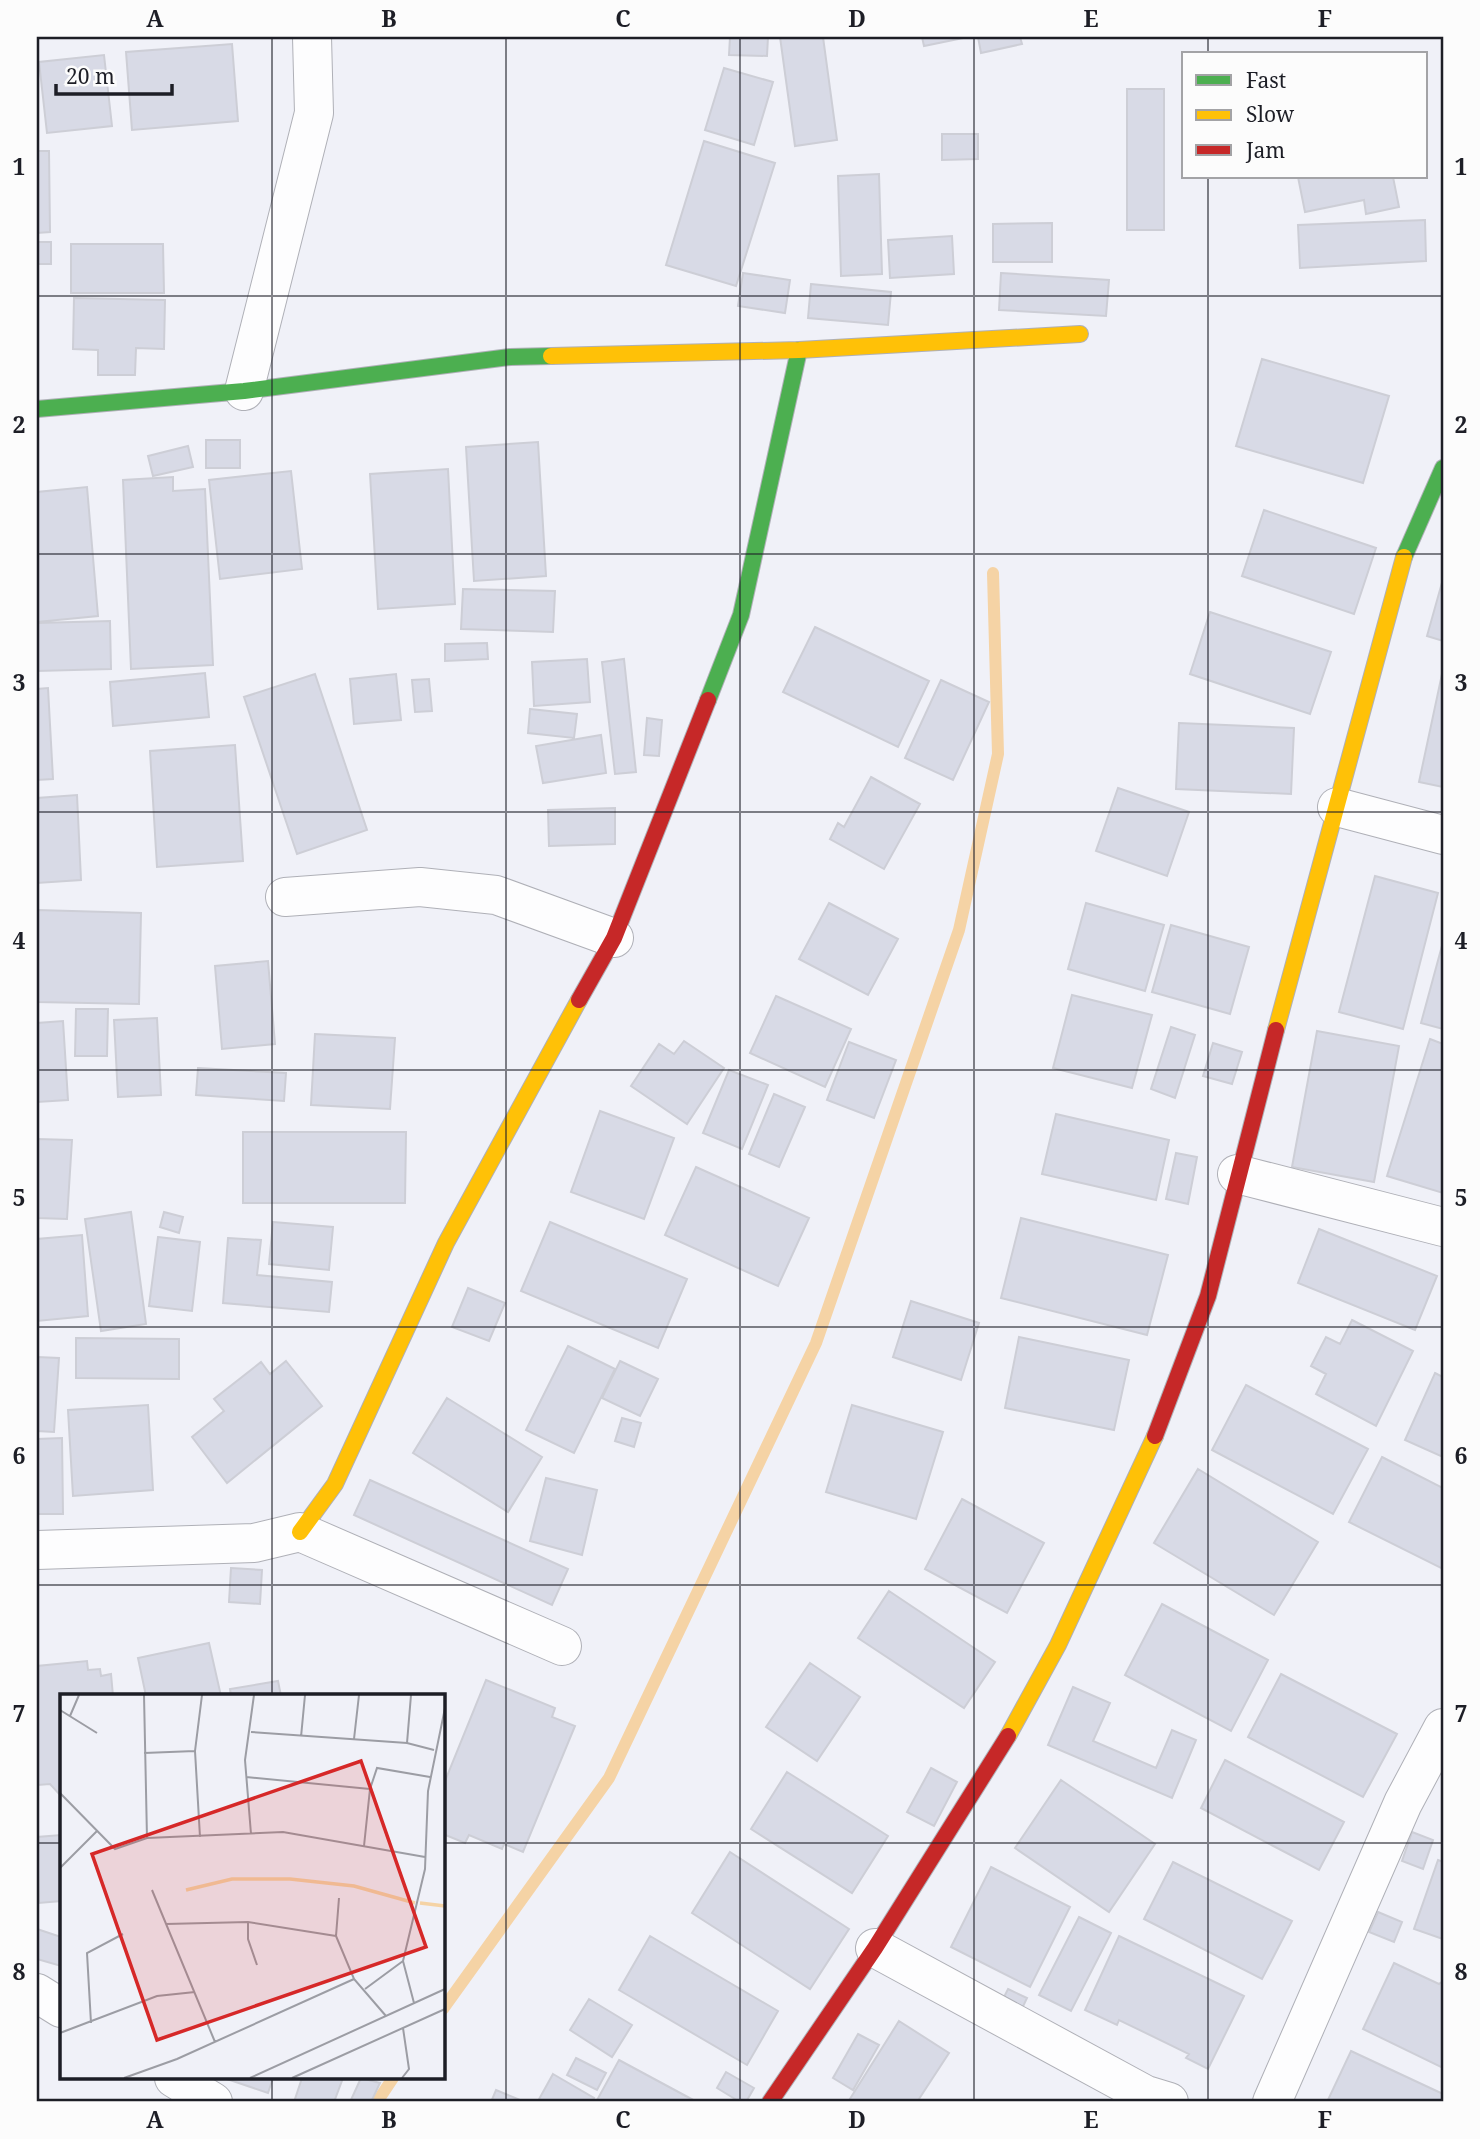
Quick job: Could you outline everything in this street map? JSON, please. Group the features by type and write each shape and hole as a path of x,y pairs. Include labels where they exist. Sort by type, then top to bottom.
{"street":[{"path":"244,391 314,113 312,37"},
{"path":"37,409 244,391 510,357 799,350 1080,334"},
{"path":"300,1532 335,1484 446,1243 517,1108 614,938 741,615 799,350"},
{"path":"771,2102 875,1948 1015,1725 1058,1645 1168,1408 1208,1296 1237,1174 1398,572 1443,468"},
{"path":"1337,807 1443,835"},
{"path":"285,897 420,887 496,895 614,938"},
{"path":"1237,1174 1443,1227"},
{"path":"37,1550 254,1543 300,1532 562,1646"},
{"path":"1272,2102 1403,1803 1443,1728"},
{"path":"875,1948 1146,2095 1169,2102"},
{"path":"37,1993 60,2007"},
{"path":"177,2080 213,2102"}],"building":[{"path":"730,37 768,37 767,56 729,55"},
{"path":"780,37 823,37 837,140 795,146"},
{"path":"922,37 968,37 924,46"},
{"path":"978,37 1020,37 1022,44 981,53"},
{"path":"232,44 238,121 132,130 126,52"},
{"path":"104,55 112,126 47,133 39,62"},
{"path":"724,68 773,82 754,145 705,130"},
{"path":"1127,89 1164,89 1164,230 1127,230"},
{"path":"942,134 978,134 978,159 942,160"},
{"path":"704,141 775,163 736,286 666,265"},
{"path":"37,151 49,151 50,232 37,233"},
{"path":"879,174 882,274 841,276 838,176"},
{"path":"1298,178 1393,178 1399,207 1366,214 1364,200 1305,212"},
{"path":"1425,220 1426,261 1300,268 1298,225"},
{"path":"1052,223 1052,262 993,262 993,224"},
{"path":"952,236 954,274 890,278 888,240"},
{"path":"37,242 51,242 51,264 37,264"},
{"path":"71,244 163,244 164,293 71,293"},
{"path":"743,273 790,280 785,313 738,306"},
{"path":"1001,273 1109,280 1106,316 999,310"},
{"path":"811,284 891,292 888,325 808,318"},
{"path":"74,298 165,300 164,349 136,348 135,375 98,375 98,350 73,349"},
{"path":"1262,359 1389,396 1363,483 1236,446"},
{"path":"206,440 240,440 240,468 206,468"},
{"path":"538,442 546,576 474,581 466,447"},
{"path":"188,446 193,467 153,476 148,456"},
{"path":"448,469 455,604 378,609 370,474"},
{"path":"291,471 302,569 220,579 209,480"},
{"path":"173,477 173,491 205,489 213,665 131,669 123,480"},
{"path":"87,487 98,616 37,622 37,492"},
{"path":"1264,510 1376,548 1354,614 1242,576"},
{"path":"1443,579 1443,641 1427,636"},
{"path":"463,589 555,591 553,632 461,629"},
{"path":"1210,612 1331,652 1310,714 1190,674"},
{"path":"110,621 111,669 37,671 37,623"},
{"path":"815,627 929,681 898,747 783,692"},
{"path":"487,643 488,659 445,661 445,644"},
{"path":"587,659 590,702 534,706 532,662"},
{"path":"624,659 636,772 615,774 602,662"},
{"path":"205,673 209,717 113,726 110,682"},
{"path":"315,674 367,830 297,854 244,697"},
{"path":"396,674 401,720 354,724 350,679"},
{"path":"1443,674 1443,787 1419,782"},
{"path":"429,679 432,711 415,712 412,680"},
{"path":"941,680 989,702 953,780 905,758"},
{"path":"48,688 53,779 37,780 37,689"},
{"path":"530,709 577,714 574,738 528,733"},
{"path":"647,718 662,720 659,756 644,755"},
{"path":"1179,723 1294,728 1291,794 1176,789"},
{"path":"601,735 606,773 543,783 536,746"},
{"path":"235,745 243,861 157,867 150,751"},
{"path":"871,777 920,804 884,869 830,839 838,823 844,827"},
{"path":"1118,788 1189,812 1167,876 1096,851"},
{"path":"77,795 81,880 37,883 37,798"},
{"path":"615,808 615,844 549,846 548,810"},
{"path":"1375,876 1438,893 1403,1029 1339,1012"},
{"path":"829,903 898,939 868,995 799,959"},
{"path":"1086,903 1164,925 1145,991 1068,969"},
{"path":"37,910 141,913 139,1004 37,1002"},
{"path":"1171,925 1249,947 1230,1014 1152,992"},
{"path":"1443,942 1443,1029 1421,1023"},
{"path":"268,961 275,1044 222,1049 215,966"},
{"path":"1072,995 1152,1015 1132,1088 1053,1068"},
{"path":"776,996 851,1029 825,1087 750,1053"},
{"path":"76,1009 108,1009 107,1056 75,1056"},
{"path":"157,1018 161,1095 118,1097 114,1020"},
{"path":"63,1021 68,1100 37,1102 37,1023"},
{"path":"1171,1027 1195,1035 1175,1098 1151,1089"},
{"path":"1317,1031 1399,1046 1374,1182 1292,1167"},
{"path":"315,1034 395,1038 390,1109 311,1105"},
{"path":"1430,1039 1443,1044 1443,1193 1387,1176"},
{"path":"684,1041 724,1068 687,1124 631,1086 659,1044 674,1054"},
{"path":"849,1042 896,1060 874,1118 827,1100"},
{"path":"1213,1043 1242,1052 1232,1084 1203,1076"},
{"path":"198,1068 286,1073 284,1101 196,1095"},
{"path":"729,1070 768,1085 742,1149 703,1133"},
{"path":"774,1094 805,1107 779,1167 749,1154"},
{"path":"600,1111 674,1138 644,1219 571,1192"},
{"path":"1056,1114 1169,1140 1156,1200 1042,1174"},
{"path":"243,1132 406,1132 405,1203 243,1203"},
{"path":"37,1139 72,1140 67,1219 37,1218"},
{"path":"1176,1153 1197,1157 1188,1204 1166,1199"},
{"path":"696,1167 809,1218 778,1286 665,1235"},
{"path":"131,1212 146,1324 101,1331 85,1219"},
{"path":"164,1212 183,1217 179,1233 160,1227"},
{"path":"1021,1218 1168,1255 1147,1335 1001,1298"},
{"path":"273,1222 333,1227 329,1270 269,1264"},
{"path":"550,1222 687,1279 658,1348 521,1291"},
{"path":"1319,1229 1437,1276 1415,1330 1298,1283"},
{"path":"82,1235 88,1316 37,1321 37,1239"},
{"path":"158,1237 200,1242 192,1311 149,1306"},
{"path":"228,1238 261,1240 257,1275 332,1282 329,1312 223,1303"},
{"path":"468,1288 505,1303 489,1341 452,1327"},
{"path":"911,1301 979,1323 961,1380 893,1357"},
{"path":"1352,1320 1413,1351 1376,1426 1316,1394 1326,1374 1311,1366 1326,1337 1340,1344"},
{"path":"1019,1337 1129,1360 1114,1430 1005,1408"},
{"path":"76,1338 179,1339 179,1379 76,1378"},
{"path":"568,1346 615,1369 574,1453 526,1430"},
{"path":"37,1357 59,1358 54,1432 37,1431"},
{"path":"286,1361 322,1406 227,1483 192,1437 224,1411 214,1399 261,1362 270,1374"},
{"path":"620,1361 658,1379 640,1416 602,1398"},
{"path":"1435,1373 1443,1377 1443,1457 1405,1440"},
{"path":"1246,1385 1368,1449 1333,1514 1212,1450"},
{"path":"447,1398 542,1457 508,1512 413,1453"},
{"path":"148,1405 153,1490 73,1496 68,1410"},
{"path":"852,1405 943,1432 916,1519 826,1492"},
{"path":"622,1418 641,1423 634,1447 615,1441"},
{"path":"62,1438 63,1514 37,1514 37,1439"},
{"path":"1382,1457 1443,1488 1443,1569 1349,1522"},
{"path":"1198,1469 1318,1542 1274,1615 1154,1543"},
{"path":"546,1478 597,1490 582,1555 530,1541"},
{"path":"370,1480 568,1569 552,1605 354,1515"},
{"path":"962,1499 1044,1543 1007,1613 925,1569"},
{"path":"231,1568 262,1570 260,1604 229,1602"},
{"path":"889,1591 995,1662 964,1708 858,1638"},
{"path":"1162,1604 1268,1660 1231,1731 1125,1675"},
{"path":"209,1643 221,1694 146,1694 138,1658"},
{"path":"87,1661 88,1670 100,1669 101,1676 111,1674 113,1694 60,1694 60,1795 50,1784 38,1785 37,1666"},
{"path":"810,1663 860,1697 817,1761 766,1727"},
{"path":"1281,1674 1397,1734 1363,1797 1248,1737"},
{"path":"486,1680 555,1708 552,1717 575,1726 523,1852 504,1844 502,1849 469,1835 465,1843 444,1834 444,1784"},
{"path":"278,1681 281,1694 231,1694 230,1689"},
{"path":"1073,1687 1110,1703 1093,1741 1156,1768 1172,1730 1196,1740 1172,1798 1048,1745"},
{"path":"1225,1760 1344,1822 1319,1870 1201,1808"},
{"path":"931,1768 957,1782 934,1826 907,1812"},
{"path":"787,1772 888,1836 852,1893 751,1829"},
{"path":"1061,1780 1155,1844 1109,1912 1015,1848"},
{"path":"1412,1832 1433,1840 1423,1869 1402,1861"},
{"path":"60,1835 60,1901 39,1903 37,1837"},
{"path":"730,1852 849,1929 810,1989 692,1913"},
{"path":"1438,1860 1443,1862 1443,1939 1414,1929"},
{"path":"1173,1862 1292,1921 1262,1979 1144,1919"},
{"path":"991,1867 1070,1907 1030,1987 951,1947"},
{"path":"1378,1912 1402,1922 1394,1942 1369,1932"},
{"path":"1079,1917 1111,1933 1071,2011 1039,1995"},
{"path":"37,1929 60,1937 60,1966 37,1959"},
{"path":"650,1936 778,2011 747,2065 619,1990"},
{"path":"1119,1936 1244,1996 1208,2069 1186,2058 1189,2054 1119,2020 1117,2025 1085,2010"},
{"path":"1394,1963 1439,1984 1443,1981 1443,2068 1363,2029"},
{"path":"1008,1989 1027,1998 1019,2015 1000,2005"},
{"path":"589,1999 632,2025 612,2057 570,2030"},
{"path":"899,2021 949,2053 917,2102 848,2102"},
{"path":"858,2034 879,2045 853,2090 833,2078"},
{"path":"1351,2051 1443,2094 1443,2102 1327,2102"},
{"path":"576,2058 606,2073 597,2090 567,2075"},
{"path":"619,2060 697,2102 596,2102"},
{"path":"726,2072 754,2088 746,2102 740,2102 717,2088"},
{"path":"553,2074 594,2098 592,2102 538,2101"},
{"path":"230,2080 272,2080 268,2093"},
{"path":"301,2080 342,2080 334,2102 294,2102"},
{"path":"360,2080 380,2083 371,2102 350,2102"},
{"path":"496,2090 525,2102 491,2102"}],"waterway":[{"path":"444,2008 609,1778 816,1343 959,930 998,754 993,573"},
{"path":"377,2102 392,2080"}],"traffic: fast":[{"path":"708,700 741,615 799,350"},
{"path":"37,409 244,391 510,357 551,356"},
{"path":"1404,557 1443,468"}],"traffic: slow":[{"path":"551,356 799,350 1080,334"},
{"path":"1276,1030 1404,557"},
{"path":"300,1532 335,1484 446,1243 579,1000"},
{"path":"1008,1736 1058,1645 1155,1436"}],"traffic: jam":[{"path":"579,1000 614,938 708,700"},
{"path":"1155,1436 1208,1296 1276,1030"},
{"path":"770,2102 875,1948 1008,1736"}]}
